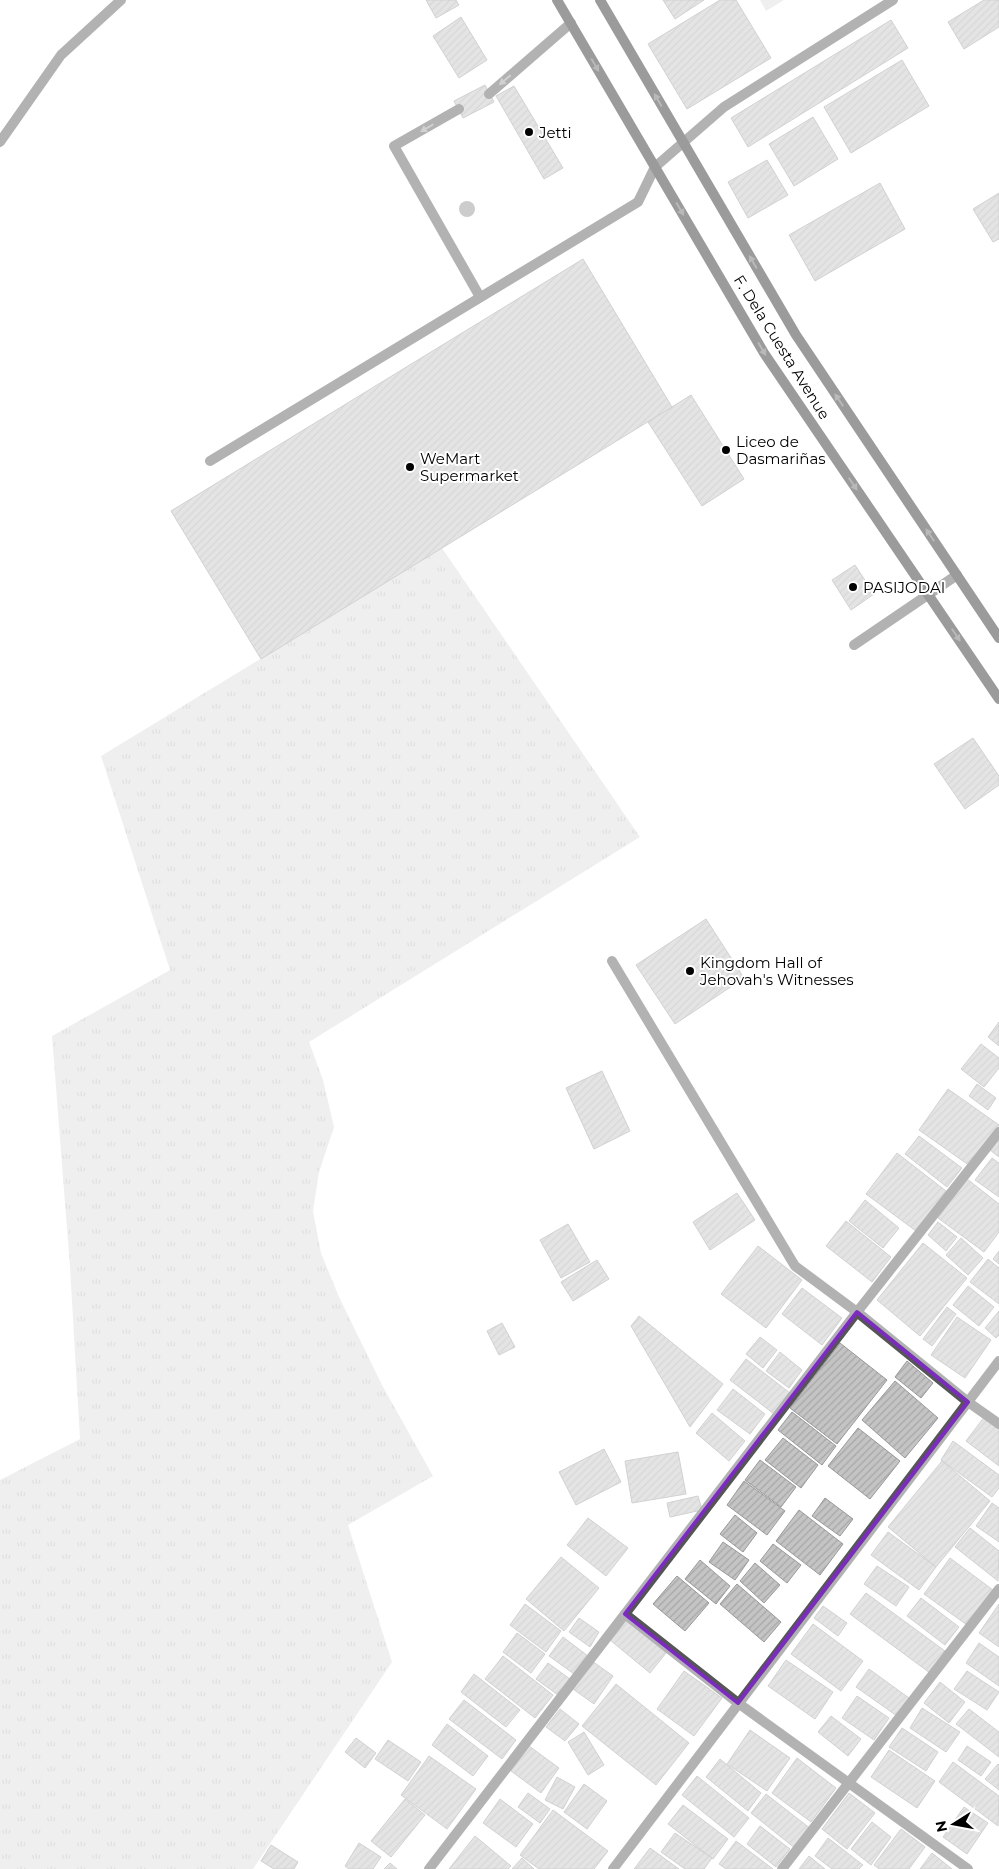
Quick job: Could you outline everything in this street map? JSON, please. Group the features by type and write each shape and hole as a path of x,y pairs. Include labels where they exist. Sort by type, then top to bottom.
{"street":[{"path":"0,142 61,55 121,0"},
{"name":"F. Dela Cuesta Avenue","path":"557,0 764,353 999,699"},
{"name":"F. Dela Cuesta Avenue","path":"600,0 796,335 999,638"},
{"path":"210,461 638,202 655,167 724,107 893,0"},
{"path":"489,94 571,23"},
{"path":"459,109 394,146 480,297"},
{"path":"854,645 957,575"},
{"path":"612,961 794,1266 857,1312 968,1402 999,1424"},
{"path":"429,1869 857,1312 999,1132"},
{"path":"613,1869 999,1361"},
{"path":"782,1869 999,1589"},
{"path":"625,1614 738,1703 968,1869"}],"highlighted area":[{"path":"857,1312 968,1402 738,1703 625,1614"}],"green space":[{"path":"760,0 784,0 766,11"},
{"path":"442,548 640,837 309,1042 323,1080 334,1127 319,1172 313,1211 321,1253 339,1297 382,1385 433,1476 348,1525 392,1662 253,1869 0,1869 0,1480 80,1439 70,1267 52,1036 170,970 101,756"}],"building":[{"path":"426,0 456,0 459,5 436,18"},
{"path":"663,0 704,0 675,19"},
{"path":"720,0 736,0 771,58 687,109 648,44"},
{"path":"984,0 999,0 999,27 964,49 948,22"},
{"path":"461,17 487,60 459,78 433,36"},
{"path":"891,20 908,48 748,147 731,118"},
{"path":"902,60 929,106 851,153 824,107"},
{"path":"485,85 494,102 463,118 454,101"},
{"name":"Jetti","path":"514,86 563,168 544,179 496,96"},
{"path":"813,117 838,159 794,186 769,144"},
{"path":"767,160 788,195 748,218 728,182"},
{"path":"880,183 905,229 815,281 789,235"},
{"path":"999,193 999,239 993,242 973,209"},
{"name":"WeMart Supermarket","path":"583,259 672,407 261,659 171,511"},
{"path":"691,395 744,479 702,506 648,422"},
{"name":"PASIJODAI","path":"855,565 874,594 851,610 832,580"},
{"path":"973,738 999,776 999,785 965,809 934,764"},
{"name":"Kingdom Hall of Jehovah's Witnesses","path":"706,919 744,978 675,1024 636,965"},
{"path":"999,1022 999,1046 988,1037"},
{"path":"981,1044 999,1058 999,1068 984,1087 961,1069"},
{"path":"602,1071 630,1131 594,1149 566,1088"},
{"path":"977,1084 996,1098 988,1110 969,1096"},
{"path":"948,1089 999,1125 970,1166 919,1130"},
{"path":"919,1136 962,1168 947,1187 905,1154"},
{"path":"999,1137 999,1157 990,1150"},
{"path":"897,1153 946,1191 916,1231 866,1194"},
{"path":"992,1158 999,1163 999,1197 975,1180"},
{"path":"967,1179 999,1204 999,1232 984,1252 938,1218"},
{"path":"737,1193 755,1220 710,1250 693,1222"},
{"path":"865,1200 899,1228 883,1248 849,1221"},
{"path":"846,1221 891,1257 872,1282 826,1246"},
{"path":"938,1222 957,1237 946,1251 928,1235"},
{"path":"568,1224 590,1262 561,1278 540,1240"},
{"path":"961,1238 983,1258 968,1275 946,1255"},
{"path":"923,1243 967,1278 920,1336 877,1300"},
{"path":"758,1246 802,1280 766,1328 721,1294"},
{"path":"999,1251 999,1264 993,1259"},
{"path":"988,1259 999,1268 999,1304 970,1282"},
{"path":"597,1260 609,1279 573,1301 561,1282"},
{"path":"968,1286 994,1307 979,1326 953,1305"},
{"path":"802,1288 842,1318 822,1345 782,1314"},
{"path":"947,1307 956,1314 932,1346 923,1339"},
{"path":"999,1311 999,1335 996,1338 985,1328"},
{"path":"639,1316 723,1384 690,1427 631,1326"},
{"path":"957,1317 991,1340 965,1378 931,1355"},
{"path":"502,1323 515,1347 499,1355 487,1331"},
{"path":"760,1337 777,1350 763,1368 746,1354"},
{"path":"840,1343 887,1380 837,1444 790,1408"},
{"path":"780,1352 802,1370 789,1388 766,1371"},
{"path":"746,1359 790,1393 774,1414 730,1380"},
{"path":"907,1361 933,1383 921,1398 895,1377"},
{"path":"895,1381 938,1418 905,1458 862,1420"},
{"path":"733,1389 765,1414 750,1434 717,1410"},
{"path":"792,1412 836,1446 822,1465 778,1430"},
{"path":"712,1413 745,1441 729,1461 696,1433"},
{"path":"985,1416 999,1427 999,1466 966,1441"},
{"path":"858,1428 900,1461 870,1499 828,1466"},
{"path":"783,1438 818,1465 801,1488 765,1460"},
{"path":"953,1441 999,1475 999,1488 992,1497 941,1460"},
{"path":"604,1449 621,1482 576,1505 559,1472"},
{"path":"678,1452 686,1494 632,1503 625,1461"},
{"path":"760,1460 796,1487 781,1507 745,1480"},
{"path":"942,1461 990,1501 936,1567 888,1527"},
{"path":"744,1481 785,1511 767,1535 727,1505"},
{"path":"698,1496 702,1510 670,1517 667,1503"},
{"path":"825,1498 853,1519 840,1536 812,1516"},
{"path":"992,1503 999,1508 999,1542 976,1526"},
{"path":"799,1510 843,1544 820,1575 776,1541"},
{"path":"735,1515 757,1533 743,1552 720,1534"},
{"path":"588,1518 628,1548 606,1576 567,1545"},
{"path":"970,1528 999,1551 998,1581 955,1547"},
{"path":"888,1532 936,1567 919,1590 871,1555"},
{"path":"723,1542 749,1560 735,1580 709,1562"},
{"path":"773,1544 801,1565 787,1583 760,1561"},
{"path":"561,1557 599,1588 564,1631 526,1599"},
{"path":"950,1558 993,1590 967,1625 924,1594"},
{"path":"700,1560 730,1586 716,1604 685,1579"},
{"path":"755,1563 780,1585 764,1603 740,1581"},
{"path":"877,1566 909,1587 896,1606 864,1584"},
{"path":"677,1576 709,1603 685,1631 653,1604"},
{"path":"737,1584 781,1622 764,1642 720,1604"},
{"path":"866,1593 945,1651 930,1673 850,1614"},
{"path":"921,1598 959,1627 945,1645 907,1616"},
{"path":"525,1604 561,1631 546,1652 510,1625"},
{"path":"999,1604 999,1647 979,1633"},
{"path":"823,1606 847,1623 838,1636 814,1618"},
{"path":"579,1618 599,1632 590,1647 569,1632"},
{"path":"626,1620 666,1653 650,1673 610,1640"},
{"path":"813,1624 863,1661 841,1691 791,1654"},
{"path":"517,1633 545,1654 531,1673 503,1652"},
{"path":"563,1637 588,1656 574,1674 549,1656"},
{"path":"979,1643 999,1657 999,1686 966,1663"},
{"path":"503,1656 553,1695 535,1718 485,1679"},
{"path":"786,1660 833,1692 815,1719 768,1686"},
{"path":"592,1661 613,1676 594,1704 573,1689"},
{"path":"548,1663 570,1679 558,1695 536,1679"},
{"path":"869,1669 909,1698 897,1716 856,1687"},
{"path":"684,1671 722,1698 694,1736 657,1709"},
{"path":"967,1671 999,1692 987,1710 954,1689"},
{"path":"474,1674 520,1710 506,1727 461,1692"},
{"path":"940,1682 965,1702 949,1723 924,1703"},
{"path":"616,1684 689,1743 656,1785 582,1726"},
{"path":"857,1696 889,1718 874,1740 842,1718"},
{"path":"464,1700 516,1740 502,1759 449,1719"},
{"path":"922,1708 960,1732 946,1752 910,1728"},
{"path":"560,1709 579,1724 565,1741 546,1727"},
{"path":"969,1709 999,1732 999,1757 956,1724"},
{"path":"831,1716 861,1739 848,1756 818,1732"},
{"path":"447,1724 488,1756 473,1776 432,1745"},
{"path":"902,1728 938,1752 926,1771 889,1747"},
{"path":"750,1730 790,1758 767,1791 727,1764"},
{"path":"584,1732 604,1765 588,1775 568,1742"},
{"path":"356,1738 376,1753 365,1768 345,1752"},
{"path":"388,1740 421,1762 408,1781 375,1759"},
{"path":"529,1746 559,1768 541,1793 511,1771"},
{"path":"967,1746 991,1762 981,1776 958,1760"},
{"path":"889,1750 935,1781 917,1808 871,1777"},
{"path":"429,1756 476,1789 447,1829 401,1795"},
{"path":"797,1758 836,1788 811,1822 772,1793"},
{"path":"720,1759 761,1793 748,1811 706,1777"},
{"path":"953,1762 999,1796 998,1826 939,1782"},
{"path":"999,1765 999,1790 985,1779"},
{"path":"697,1776 749,1818 734,1837 682,1795"},
{"path":"557,1777 575,1787 563,1809 545,1800"},
{"path":"584,1784 607,1801 587,1829 564,1812"},
{"path":"528,1793 550,1809 540,1823 518,1807"},
{"path":"849,1793 875,1813 847,1849 822,1829"},
{"path":"766,1794 811,1829 796,1849 751,1813"},
{"path":"405,1799 425,1815 391,1857 371,1841"},
{"path":"500,1799 533,1824 516,1847 483,1823"},
{"path":"683,1805 728,1839 713,1859 668,1824"},
{"path":"964,1807 988,1823 967,1854 943,1837"},
{"path":"553,1810 608,1851 594,1869 539,1869 520,1855"},
{"path":"872,1822 891,1837 871,1865 851,1849"},
{"path":"760,1826 790,1849 776,1867 747,1844"},
{"path":"901,1829 925,1847 909,1869 879,1869 874,1865"},
{"path":"675,1833 712,1858 704,1869 685,1869 661,1852"},
{"path":"475,1836 511,1866 508,1869 449,1869"},
{"path":"828,1838 863,1865 859,1869 832,1869 815,1856"},
{"path":"736,1841 773,1869 726,1869 719,1864"},
{"path":"359,1843 381,1857 373,1869 349,1869 345,1866"},
{"path":"271,1845 298,1862 294,1869 274,1869 261,1861"},
{"path":"650,1848 679,1869 634,1869"},
{"path":"932,1853 952,1869 920,1869"},
{"path":"809,1856 825,1869 799,1869"},
{"path":"522,1858 534,1869 512,1869"},
{"path":"390,1863 397,1869 384,1869"}],"place":[{"name":"Jetti","path":"529,132"},
{"name":"Liceo de Dasmariñas","path":"726,450"},
{"name":"WeMart Supermarket","path":"410,467"},
{"name":"PASIJODAI","path":"853,587"},
{"name":"Kingdom Hall of Jehovah's Witnesses","path":"690,971"}]}
